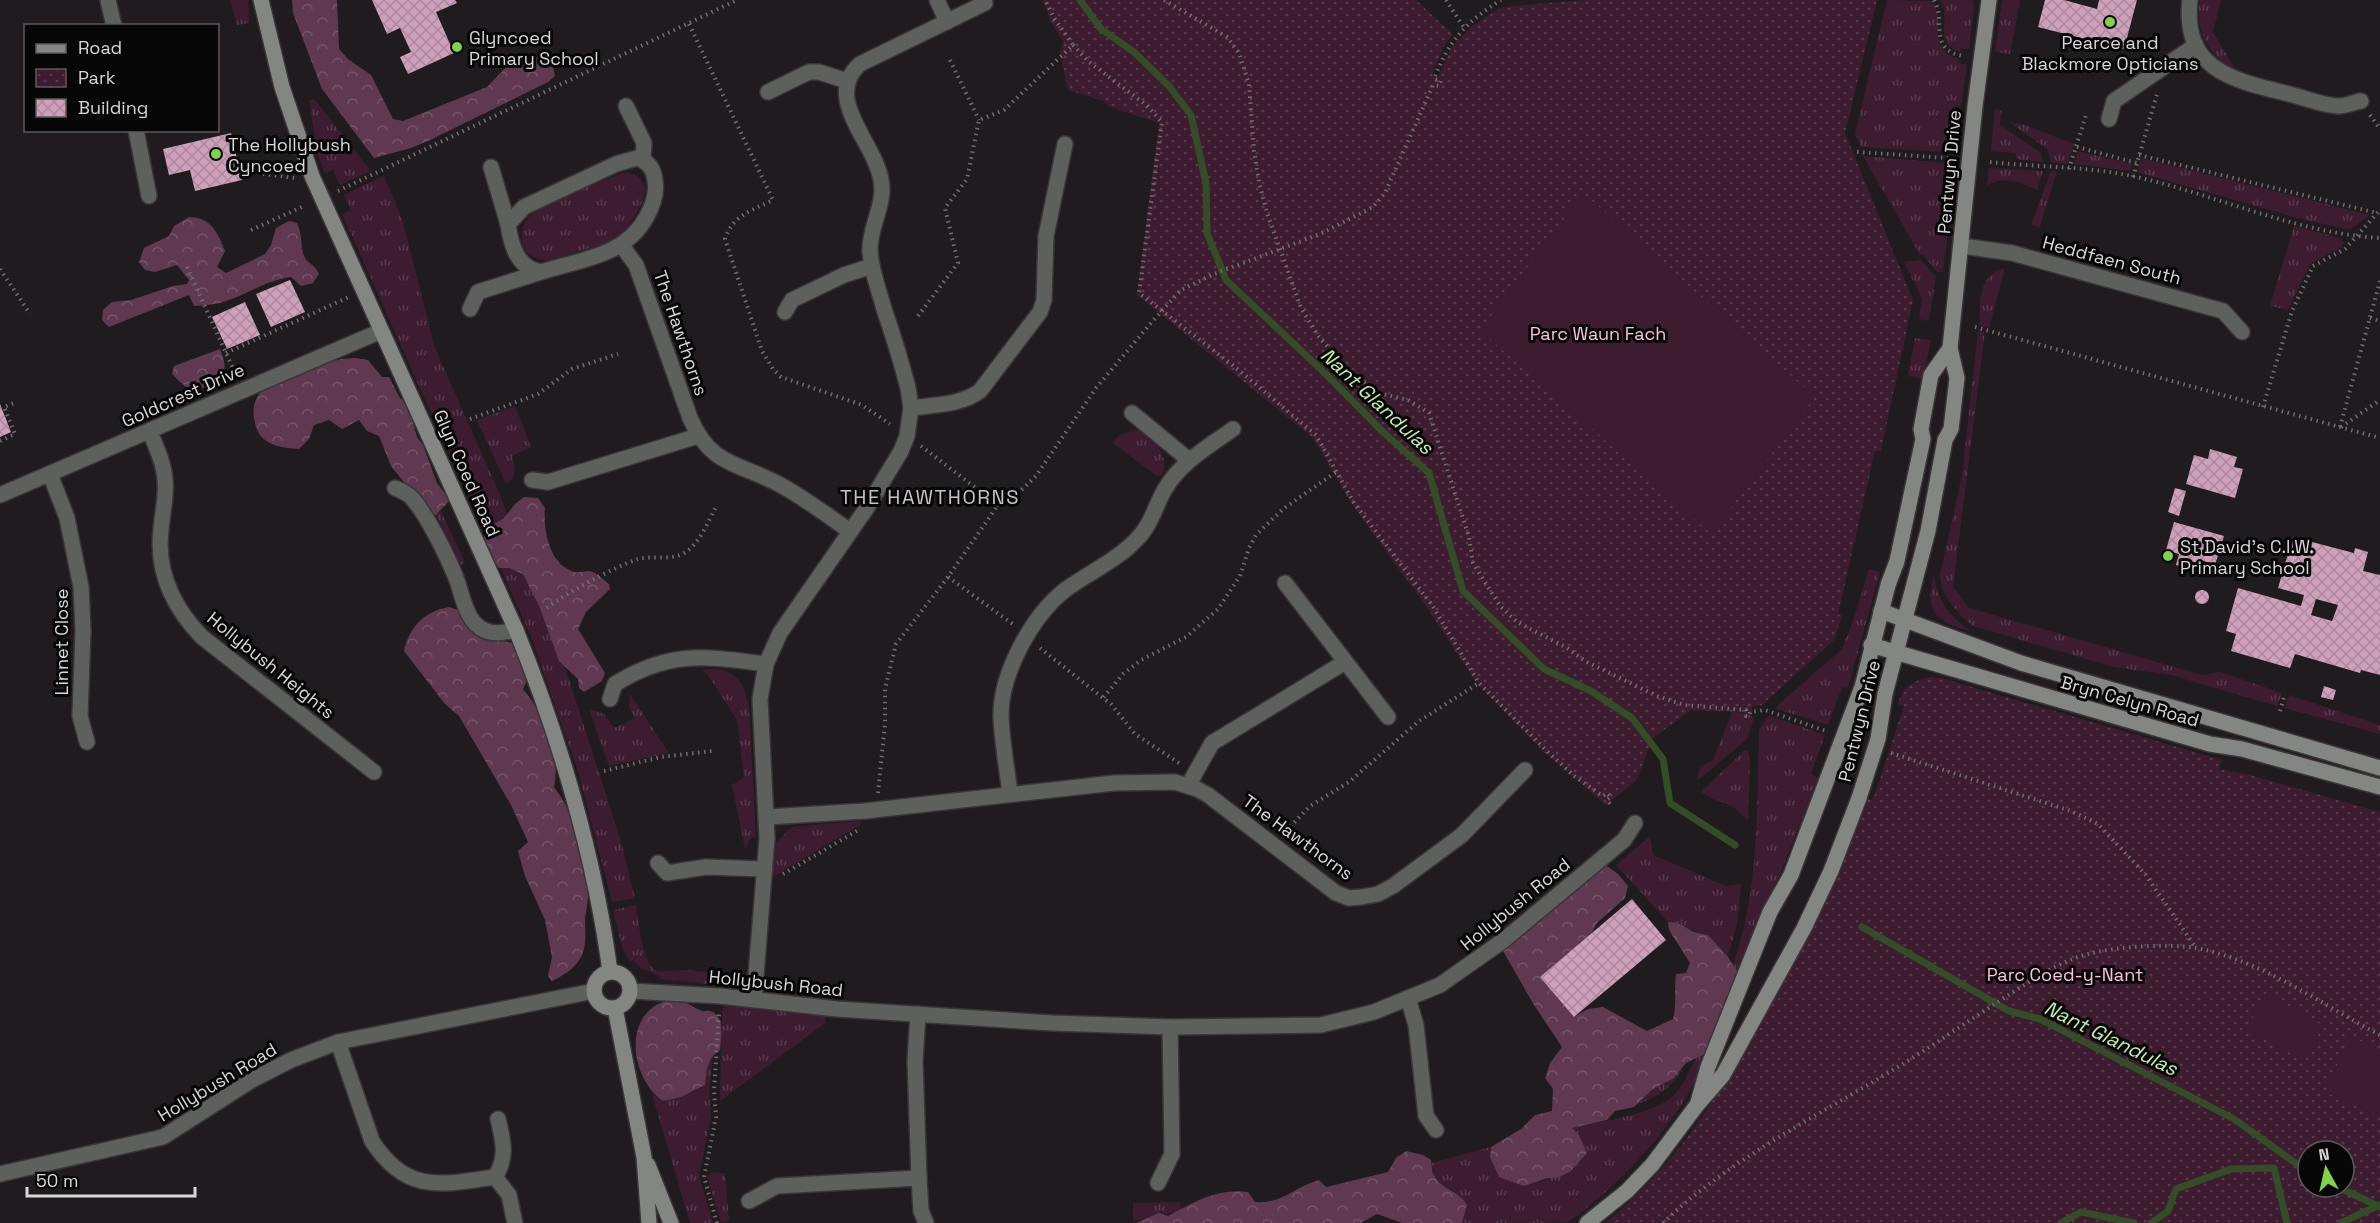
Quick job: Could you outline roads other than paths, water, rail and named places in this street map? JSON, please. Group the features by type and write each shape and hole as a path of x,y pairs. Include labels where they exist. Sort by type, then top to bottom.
{"street":[{"path":"108,0 114,24"},
{"name":"Glyn Coed Road","path":"261,0 282,87 312,176 516,630 557,746 581,828 597,896 610,971"},
{"path":"937,0 947,22"},
{"name":"Pentwyn Drive","path":"1587,1223 1627,1191 1652,1165 1697,1105 1724,1075 1804,928 1831,871 1859,798 1878,739 1881,712 1928,531 1945,440 1951,429 1957,378 1950,348 1975,106 1989,0"},
{"path":"2190,0 2189,14 2196,45 2210,65 2221,73 2241,82 2339,106 2361,100"},
{"path":"754,1000 764,886 767,818 760,699 766,663 780,633 880,488 907,436 911,408 906,378 872,266 871,235 880,203 881,179 849,108 847,81 852,72 861,64 985,3"},
{"path":"2109,119 2114,101 2196,45"},
{"path":"768,92 809,72 819,72 847,81"},
{"path":"626,106 644,143 643,159"},
{"path":"136,132 149,196"},
{"path":"911,408 958,401 980,392 1040,312 1044,300 1046,236 1065,144"},
{"path":"470,309 478,292 622,246 644,222 655,195 654,175 650,164 643,159 629,159 524,207 508,224"},
{"path":"491,167 518,258 532,271 541,272"},
{"name":"The Hawthorns","path":"622,246 636,265 698,436 721,458 783,486 850,531"},
{"name":"Heddfaen South","path":"1962,246 2012,253 2223,311 2242,332"},
{"path":"785,312 792,300 844,275 872,266"},
{"name":"Goldcrest Drive","path":"0,495 381,331"},
{"name":"Pentwyn Drive","path":"1697,1105 1707,1066 1770,912 1791,875 1862,687 1871,645 1897,561 1916,481 1923,440 1921,429 1931,375 1950,348"},
{"path":"1132,413 1189,460"},
{"path":"1010,794 1001,715 1010,670 1026,637 1048,606 1063,592 1120,554 1136,540 1148,525 1165,489 1189,460 1233,429"},
{"name":"Hollybush Heights","path":"150,432 165,480 160,558 167,586 175,604 187,622 202,637 375,772"},
{"path":"532,480 548,482 698,436"},
{"name":"Linnet Close","path":"50,474 67,518 81,587 83,630 80,717 87,742"},
{"path":"395,488 410,496 426,520 452,570 464,604 475,622 483,630 492,632 516,630"},
{"path":"1285,583 1388,717"},
{"name":"Bryn Celyn Road","path":"1881,611 2021,663 2380,768"},
{"name":"Bryn Celyn Road","path":"1871,645 2210,744 2242,749 2380,787"},
{"path":"610,699 615,684 634,672 673,658 706,657 766,663"},
{"path":"1192,779 1212,743 1222,735 1345,662"},
{"name":"The Hawthorns","path":"767,818 865,811 1114,783 1192,779 1208,795 1336,893 1349,898 1378,894 1393,886 1462,836 1525,770"},
{"name":"Hollybush Road","path":"631,991 720,996 837,1009 1052,1023 1170,1027 1321,1025 1374,1012 1440,985 1504,940 1624,840 1635,823"},
{"path":"658,863 668,873 706,867 765,869"},
{"path":"610,971 627,979 631,991 626,1003 615,1008 598,1003 594,991 599,976 610,971"},
{"name":"Hollybush Road","path":"0,1173 163,1137 252,1080 291,1060 338,1042 594,991"},
{"path":"1408,998 1416,1025 1426,1116 1436,1130"},
{"path":"615,1008 644,1157 649,1223"},
{"path":"918,1014 915,1061 919,1178 921,1211 926,1223"},
{"path":"1158,1183 1172,1154 1170,1027"},
{"path":"338,1042 372,1141 381,1155 405,1176 421,1182 442,1185 495,1177 502,1166 504,1152 498,1119"},
{"path":"644,1157 671,1223"},
{"path":"495,1177 509,1196 515,1223"},
{"path":"749,1201 777,1186 919,1178"}],"waterway":[{"name":"Nant Glandulas","path":"1080,0 1101,29 1134,52 1169,86 1191,115 1206,183 1207,233 1226,280 1327,375 1382,431 1429,473 1463,591 1544,669 1591,691 1632,718 1663,759 1670,803 1735,845"},
{"name":"Nant Glandulas","path":"1862,927 2009,1011 2040,1019 2234,1119 2296,1163"},
{"name":"Nant Glandulas","path":"2151,1223 2168,1211 2176,1189 2231,1169 2274,1168 2287,1223"},
{"name":"Nant Glandulas","path":"2356,1196 2380,1207"},
{"name":"Nant Glandulas","path":"2341,1223 2377,1206"},
{"name":"Nant Glandulas","path":"2061,1223 2081,1212 2134,1223"}],"place":[{"name":"Pearce and Blackmore Opticians","path":"2110,22"},
{"name":"Glyncoed Primary School","path":"457,47"},
{"name":"The Hollybush Cyncoed","path":"216,154"},
{"name":"St David's C.I.W. Primary School","path":"2168,556"}],"district":[{"name":"THE HAWTHORNS","path":"930,497"}],"park label":[{"name":"Parc Waun Fach","path":"1598,333"},
{"name":"Parc Coed-y-Nant","path":"2065,974"}]}
